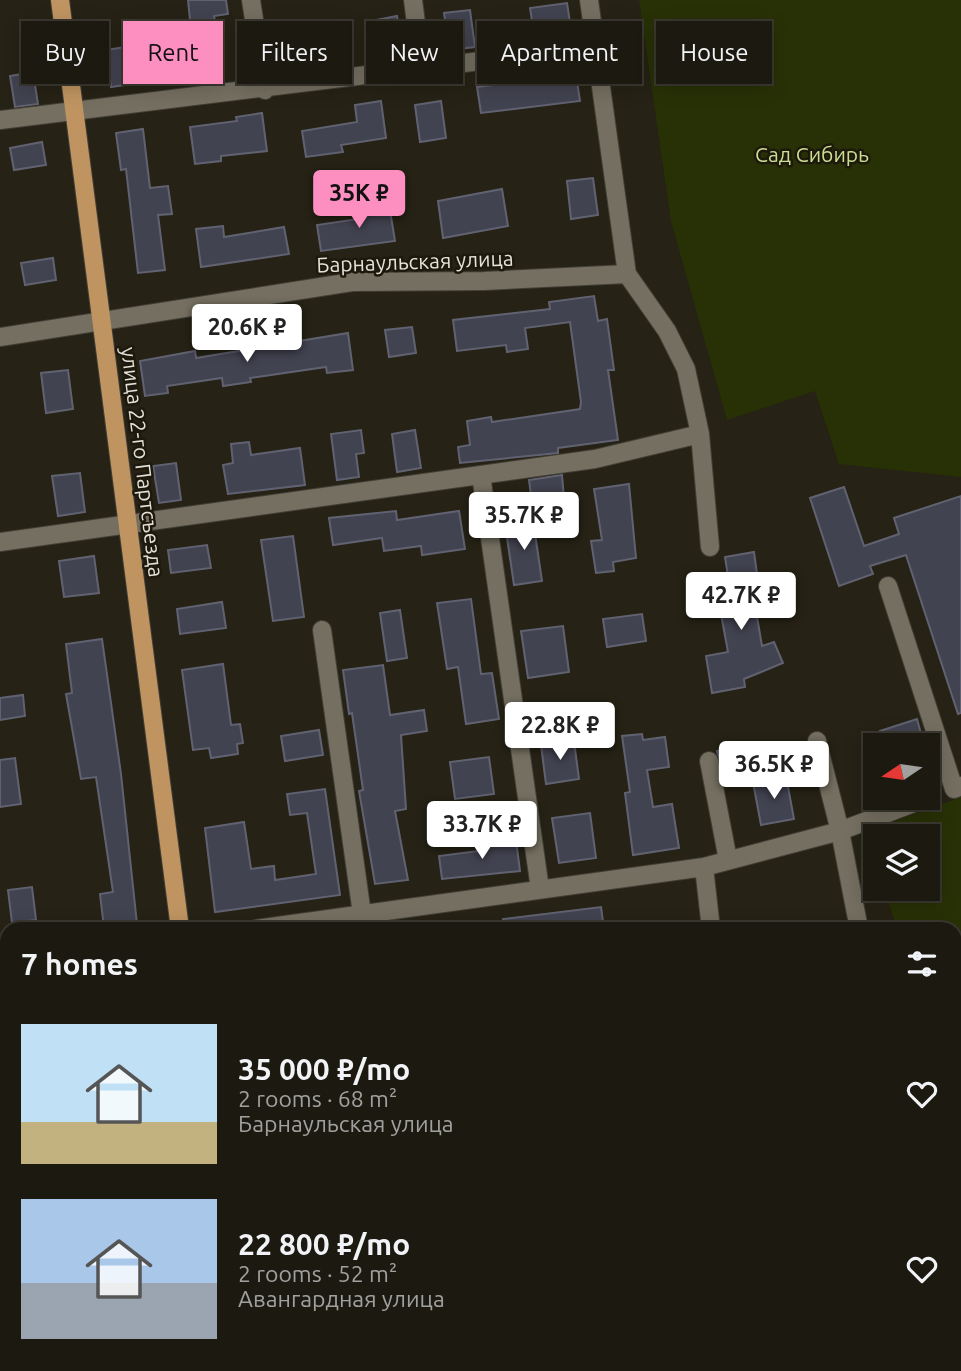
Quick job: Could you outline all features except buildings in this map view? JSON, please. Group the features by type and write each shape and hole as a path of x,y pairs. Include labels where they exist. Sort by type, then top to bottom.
{"main road":[{"name":"улица 22-го Партсъезда","path":"60,0 179,922"}],"street":[{"path":"251,0 265,90"},
{"path":"413,0 416,21"},
{"path":"589,0 591,21"},
{"path":"0,120 366,77"},
{"path":"599,84 627,274 667,331 686,369 700,434 710,547"},
{"name":"Барнаульская улица","path":"0,337 352,282 484,281 627,274"},
{"path":"0,542 595,459 700,434"},
{"path":"481,475 540,890"},
{"path":"888,586 957,787 940,793"},
{"path":"322,630 362,914"},
{"path":"817,741 840,831 858,922"},
{"path":"709,761 728,860"},
{"path":"305,922 704,866 840,831 895,810"},
{"path":"704,866 710,922"}],"green space":[{"name":"Сад Сибирь","path":"639,0 961,0 961,477 839,464 815,391 727,420 671,221"},
{"path":"961,797 961,922 895,922 888,901 940,901 940,824 887,824 925,810 940,810 940,805"}]}
